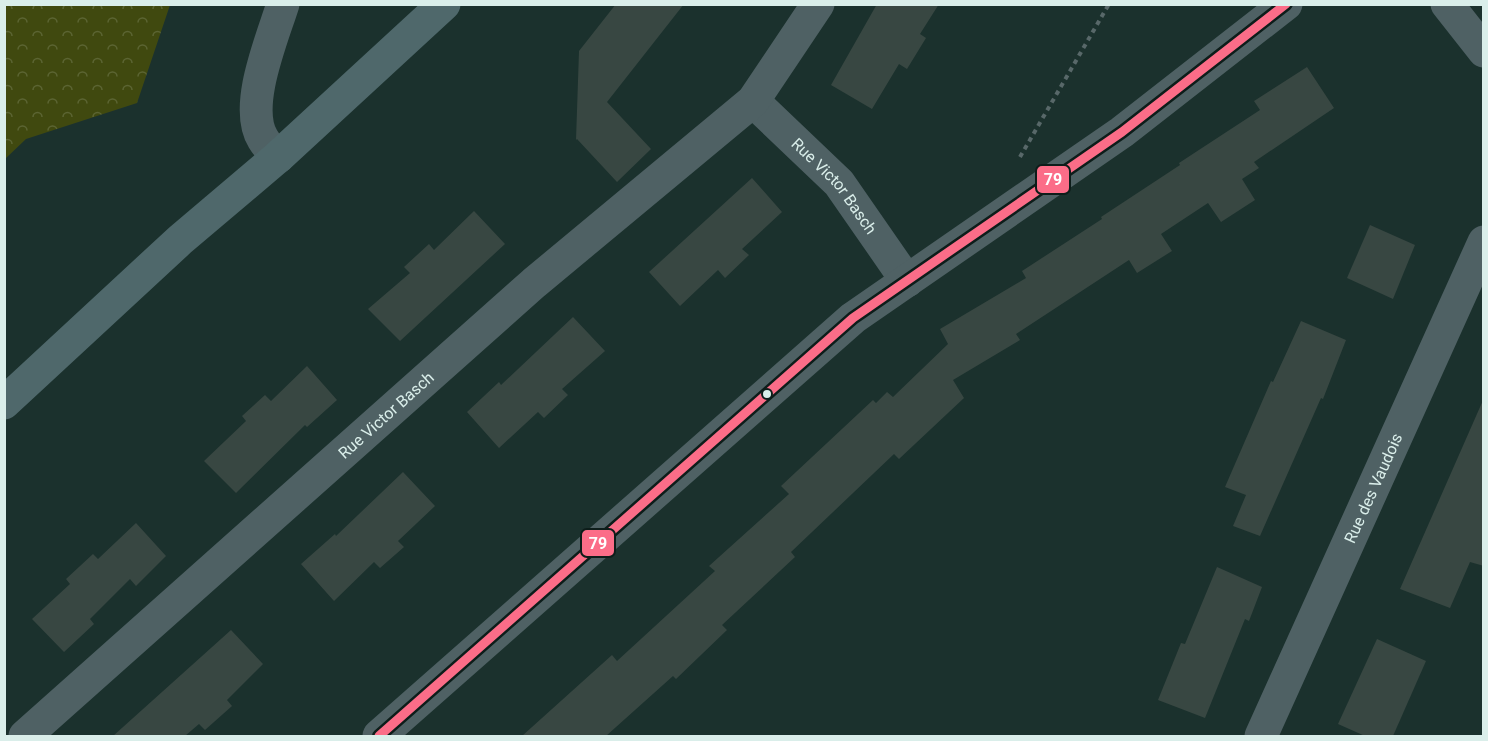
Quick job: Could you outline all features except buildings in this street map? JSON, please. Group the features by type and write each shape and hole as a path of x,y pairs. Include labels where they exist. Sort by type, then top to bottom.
{"main road":[{"path":"4,403 180,240 278,157 444,4"}],"street":[{"path":"278,157 262,139 255,114 261,76 282,4"},
{"name":"Rue Victor Basch","path":"25,736 534,283 753,101 818,4"},
{"path":"379,736 853,318 1122,132 1286,4"},
{"path":"1447,4 1484,51"},
{"name":"Rue Victor Basch","path":"753,101 839,183 907,281"},
{"name":"Rue des Vaudois","path":"1261,736 1484,242"}],"path":[{"path":"1016,164 1109,4"}],"green space":[{"path":"5,4 170,5 137,103 26,139 5,159"}],"transit line":[{"name":"79","path":"379,736 853,318 1122,132 1286,4"}]}
